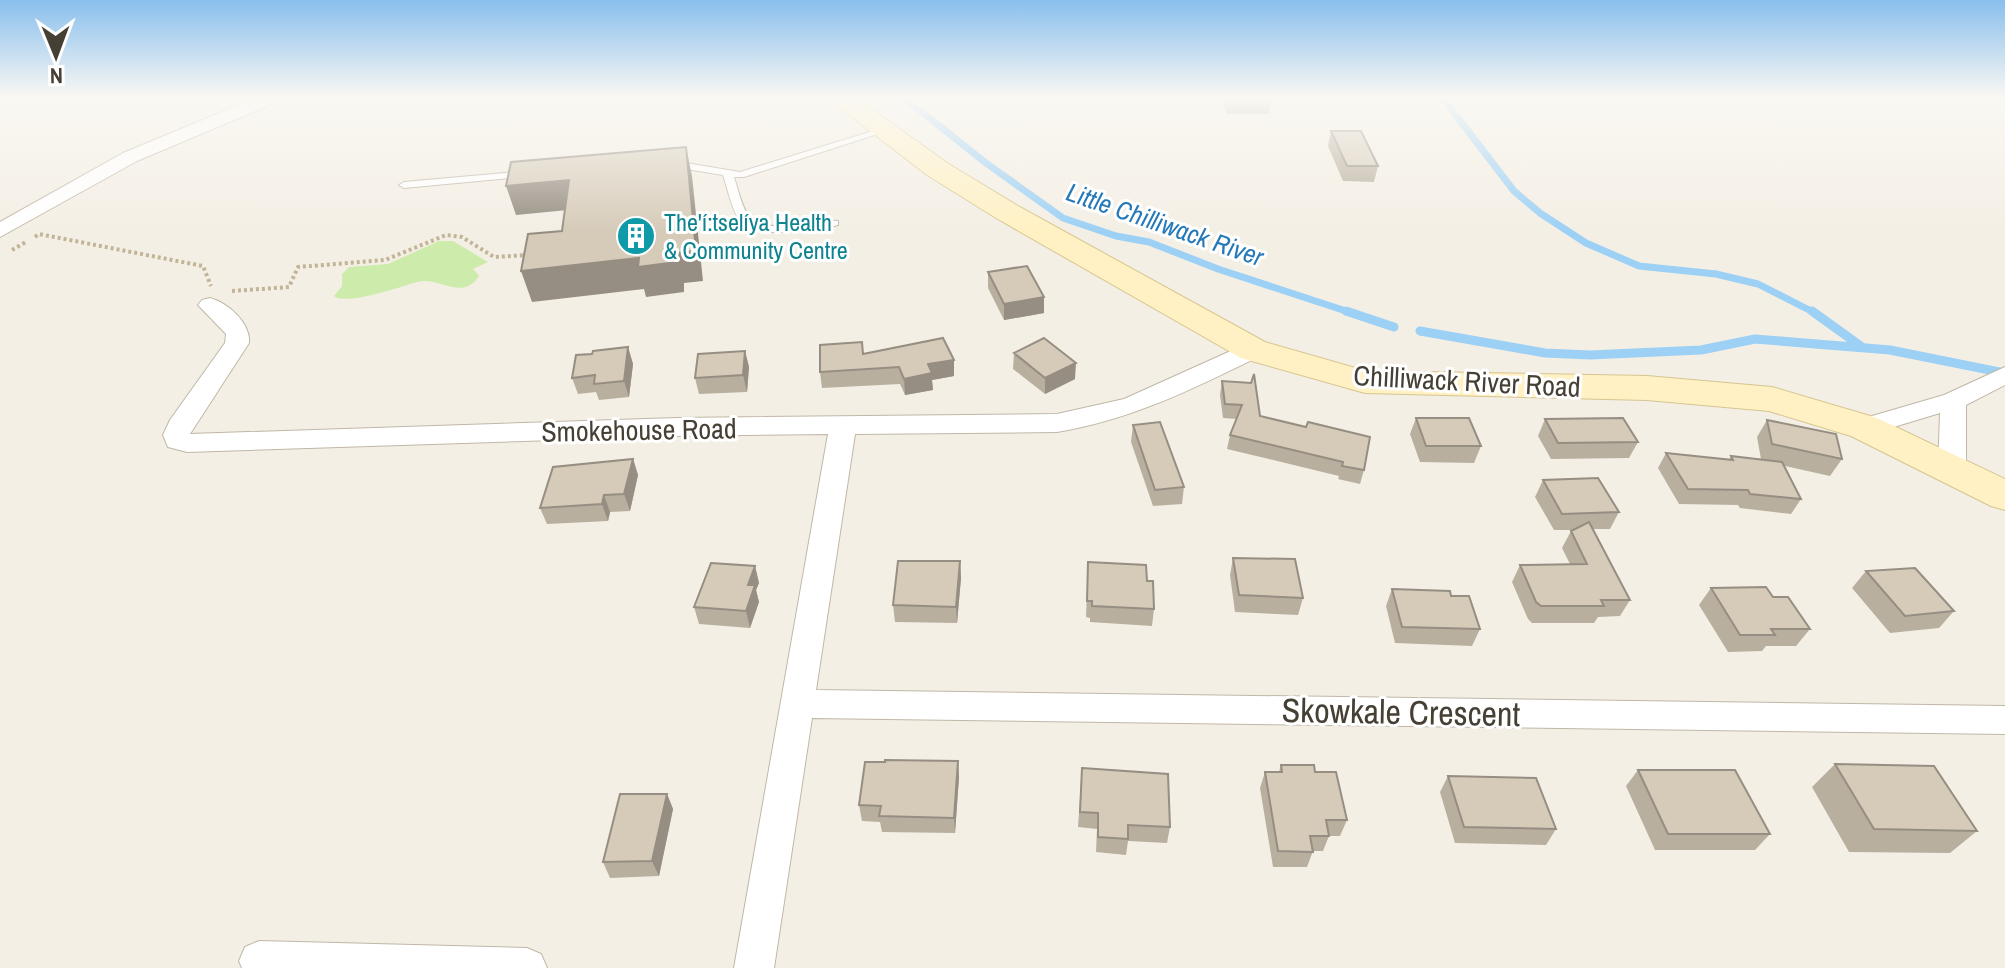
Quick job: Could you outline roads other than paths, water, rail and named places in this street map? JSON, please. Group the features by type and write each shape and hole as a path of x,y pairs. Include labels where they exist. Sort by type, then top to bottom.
{"main road":[{"name":"Chilliwack River Road","path":"899,142 1007,212 1253,350 1365,382 1647,388 1772,399 1864,427 2005,496"}],"street":[{"path":"0,231 130,157 165,142"},
{"name":"Smokehouse Road","path":"210,305 235,327 237,343 179,426 178,441 187,443 677,427 1057,423 1093,419 1134,406 1253,350"},
{"path":"1864,427 1953,401 2005,375"},
{"path":"1952,470 1953,401"},
{"path":"754,968 843,426"},
{"name":"Skowkale Crescent","path":"798,704 2005,720"},
{"path":"259,961 527,968"}],"lane":[{"path":"658,162 728,175 750,173 847,142"},
{"path":"404,185 539,173"},
{"path":"728,175 744,219 749,224 767,228 834,223"}],"waterway":[{"name":"Little Chilliwack River","path":"960,142 1063,218 1116,236 1149,242 1218,269 1352,313"},
{"path":"1477,142 1514,191 1540,213 1586,243 1639,266 1716,274 1758,284 1814,313"},
{"name":"Little Chilliwack River","path":"1346,311 1352,313"},
{"name":"Little Chilliwack River","path":"1352,313 1394,327"},
{"path":"1814,313 1862,347"},
{"name":"Little Chilliwack River","path":"1420,331 1545,353 1590,355 1701,350 1755,339 1890,350 2005,373"}],"place":[{"name":"The'í:tselíya Health & Community Centre","path":"636,236"}]}
